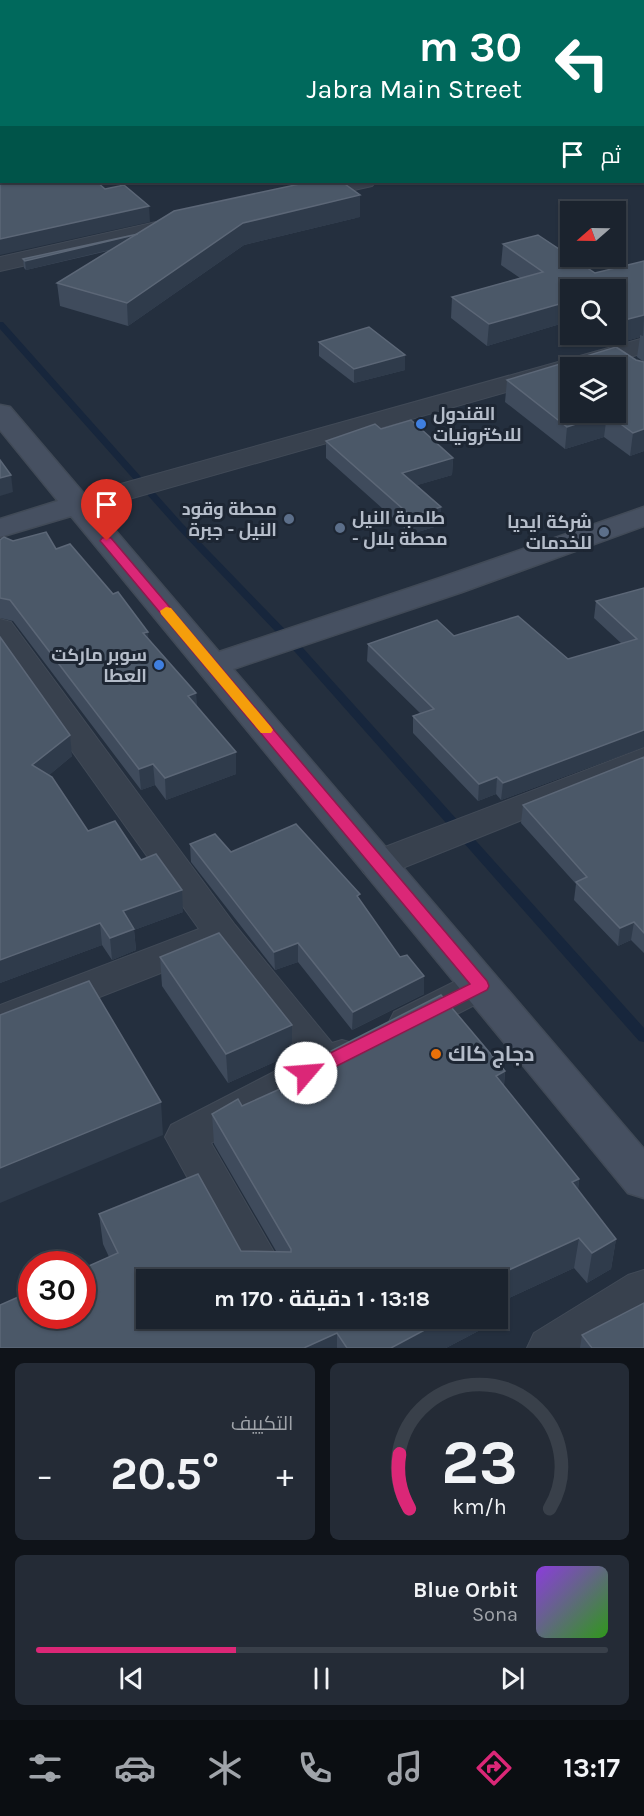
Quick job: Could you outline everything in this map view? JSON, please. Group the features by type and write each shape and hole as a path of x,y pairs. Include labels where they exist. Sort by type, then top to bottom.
{"main road":[{"path":"0,413 644,1180"},
{"path":"0,528 77,505"},
{"path":"211,665 451,585 644,516"}],"street":[{"path":"287,199 354,183"},
{"path":"0,264 207,217"},
{"path":"77,505 644,345"},
{"path":"613,354 636,370"},
{"path":"0,628 222,934 325,1063"},
{"path":"377,864 644,759"},
{"path":"0,1021 222,934"},
{"path":"186,1137 325,1063 481,986"},
{"path":"186,1137 262,1269"},
{"path":"186,1137 266,1269"},
{"path":"550,1348 644,1289"},
{"path":"297,1329 308,1348"},
{"path":"303,1329 314,1348"}],"building":[{"path":"0,183 98,183 105,189 124,185 149,206 0,239"},
{"path":"304,183 343,183 360,195 243,223 127,303 57,283 174,211"},
{"path":"138,234 25,261 23,259"},
{"path":"538,235 560,250 560,267 586,267 595,273 644,261 644,315 626,320 626,279 560,279 560,304 489,324 452,297 543,272 503,244"},
{"path":"369,327 405,355 354,369 319,342"},
{"path":"616,347 636,360 644,362 644,429 633,433 619,423 626,423 626,357 583,357"},
{"path":"560,364 560,422 507,380"},
{"path":"411,420 453,458 402,473 441,507 411,516 326,441 375,424 381,429"},
{"path":"562,423 579,423 567,427"},
{"path":"0,460 11,475 0,478"},
{"path":"46,532 56,549 70,544 113,594 118,592 148,632 143,633 196,693 188,696 236,752 165,778 153,764 139,769 10,600 0,598 0,540 4,537 13,541"},
{"path":"644,588 644,730 503,783 497,777 479,784 413,716 434,709 368,644 437,620 454,636 518,616 568,659 637,639 596,601"},
{"path":"0,637 70,735 32,765 52,777 88,831 115,821 141,860 156,854 182,890 123,911 134,929 110,938 100,923 0,960"},
{"path":"644,757 644,933 634,922 620,928 576,882 587,877 523,805"},
{"path":"296,824 360,894 357,896 400,957 407,955 424,976 353,1012 298,943 274,952 190,844 215,834 231,852"},
{"path":"219,933 292,1025 226,1054 160,957"},
{"path":"89,981 161,1102 0,1168 0,1015"},
{"path":"441,995 505,1071 496,1076 579,1179 572,1182 616,1239 592,1253 579,1238 508,1270 136,1269 136,1329 426,1329 391,1348 347,1348 337,1333 304,1348 0,1348 0,1305 18,1297 18,1329 96,1329 96,1263 118,1253 99,1214 198,1174 241,1251 291,1252 212,1114 238,1099 242,1106 340,1062 331,1051"},
{"path":"644,1303 644,1348 592,1348 582,1335"}],"waterway":[{"path":"0,324 179,525 299,650 644,1037"}],"slow traffic":[{"path":"166,611 266,730"}],"place":[{"name":"القندول للاكترونيات","path":"421,424"},
{"name":"محطة وقود النيل - جبرة","path":"289,519"},
{"name":"طلمبة النيل - محطة بلال","path":"340,528"},
{"name":"شركة ايديا للخدمات","path":"604,532"},
{"name":"سوبر ماركت العطا","path":"159,665"},
{"name":"دجاج كاك","path":"436,1054"}],"route":[{"path":"107,541 481,986 306,1073"}]}
